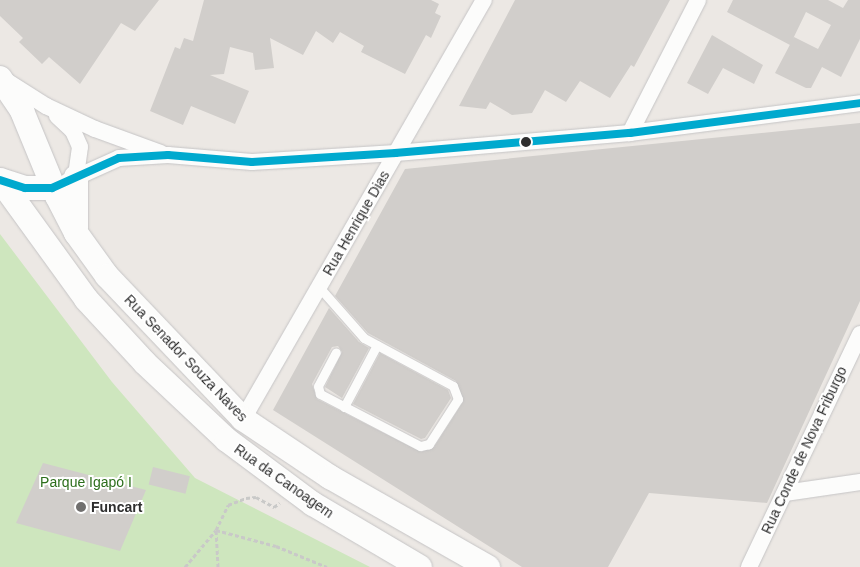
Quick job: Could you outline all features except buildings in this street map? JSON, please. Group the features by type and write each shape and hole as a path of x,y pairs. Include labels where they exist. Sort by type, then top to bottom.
{"main road":[{"name":"Rua Senador Souza Naves","path":"0,78 22,111 52,188 76,232 107,276 243,419 330,477 488,567"},
{"path":"76,177 76,232"},
{"path":"0,180 25,188 52,188"},
{"name":"Rua da Canoagem","path":"0,180 86,299 145,363 227,440 313,504 420,567"}],"street":[{"name":"Rua Henrique Dias","path":"243,419 484,0"},
{"path":"630,133 698,0"},
{"path":"0,78 46,106 95,129 168,155"},
{"path":"52,188 119,158 168,155 252,162 396,153 630,133 860,103"},
{"path":"46,106 73,132 80,147 76,177"},
{"name":"Rua Conde de Nova Friburgo","path":"749,567 860,334"},
{"path":"785,493 860,482"}],"lane":[{"path":"319,287 350,325 377,345 453,386 458,399 429,444 420,446 344,406 318,390 336,352"},
{"path":"344,406 377,345"}],"path":[{"path":"185,567 216,530 228,505 237,500 256,497 274,507 278,505 279,500"},
{"path":"216,530 218,567"},
{"path":"216,530 276,546 327,567"}],"green space":[{"name":"Parque Igapó I","path":"0,234 112,382 195,478 370,567 0,567"}],"transit line":[{"path":"0,180 25,188 52,188 119,158 168,155 252,162 396,153 630,133 860,103"}],"place":[{"name":"Funcart","path":"81,507"}]}
